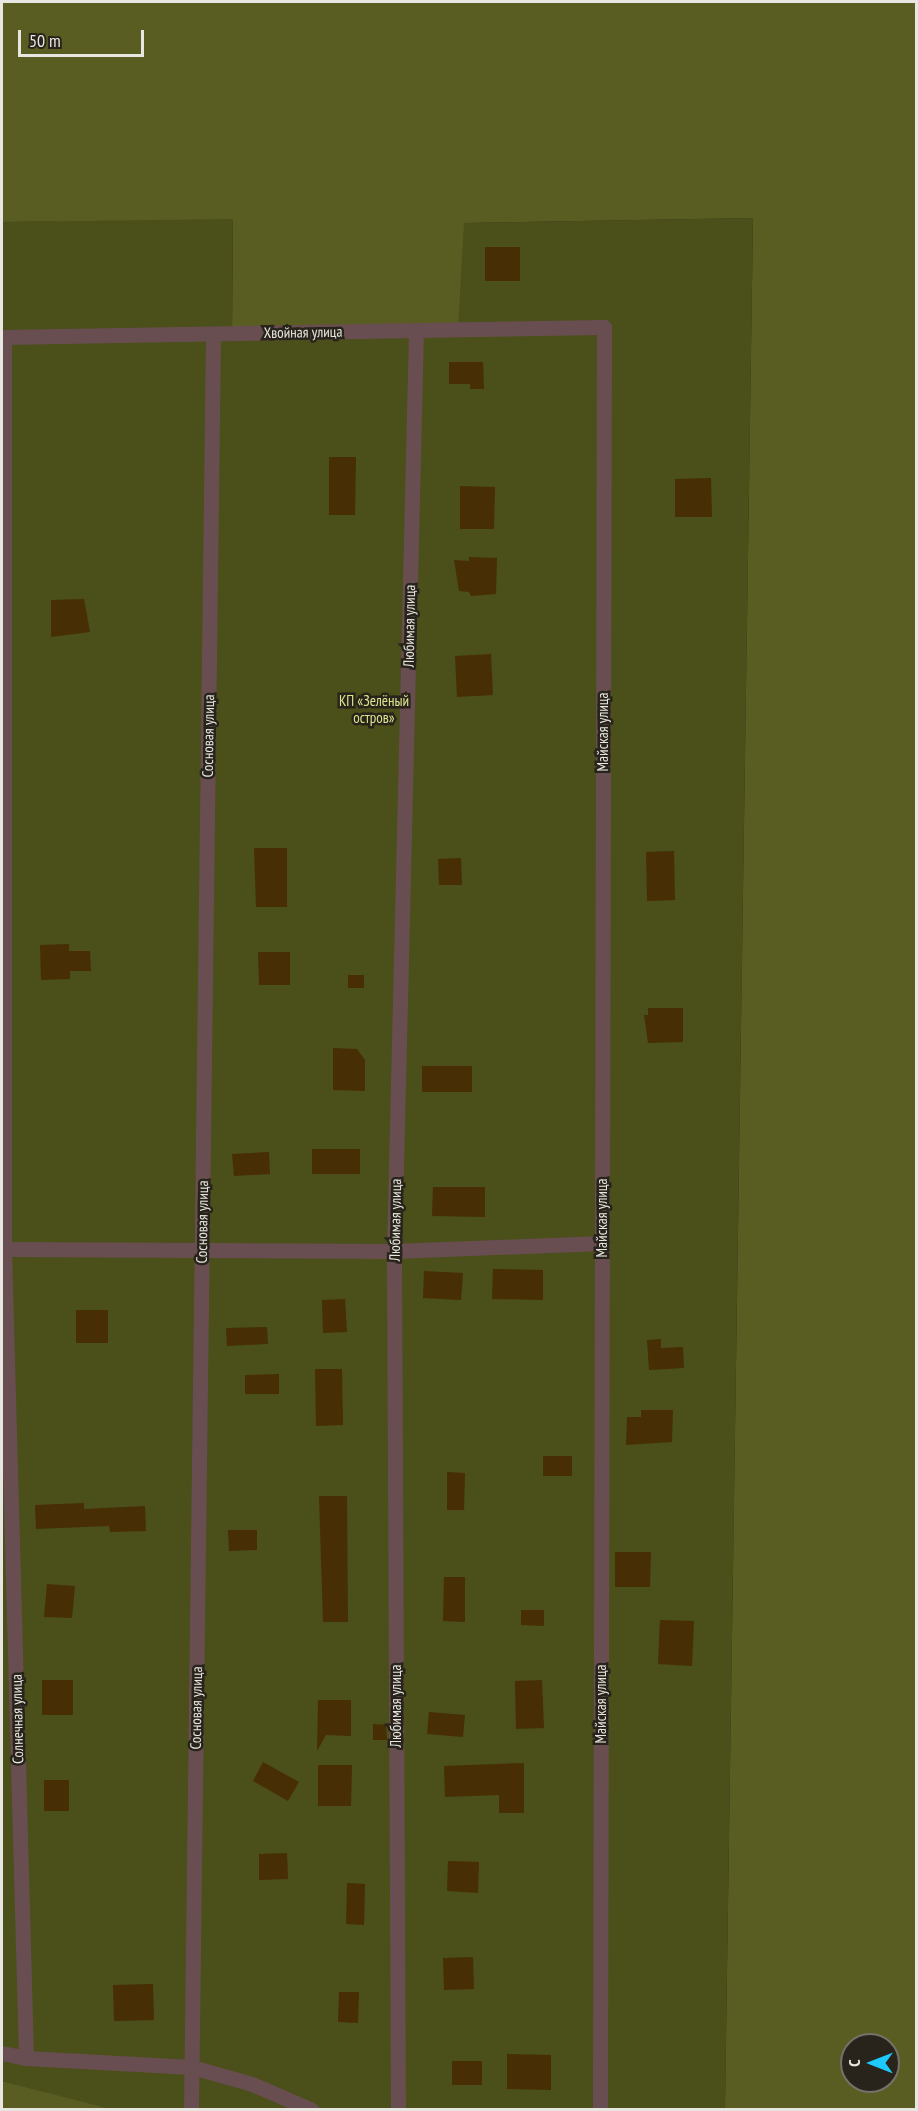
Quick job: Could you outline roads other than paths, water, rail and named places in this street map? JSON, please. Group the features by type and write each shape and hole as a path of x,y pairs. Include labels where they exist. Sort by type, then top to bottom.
{"street":[{"name":"Хвойная улица","path":"3,337 604,327"},
{"name":"Майская улица","path":"600,2109 604,327"},
{"name":"Любимая улица","path":"398,2109 394,1251 416,330"},
{"name":"Сосновая улица","path":"191,2109 213,334"},
{"name":"Солнечная улица","path":"3,337 3,1249 26,2058"},
{"path":"3,1249 394,1251 602,1243"},
{"path":"2,2053 26,2058 192,2067 252,2084 312,2109"}],"park label":[{"name":"КП «Зелёный остров»","path":"374,708"}]}
